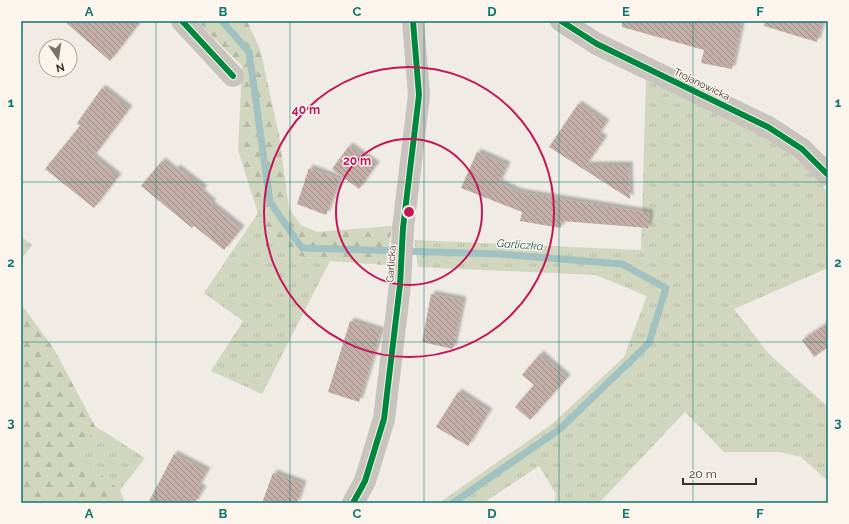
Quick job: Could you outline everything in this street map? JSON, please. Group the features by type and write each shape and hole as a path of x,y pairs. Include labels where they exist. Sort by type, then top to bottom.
{"street":[{"path":"182,21 233,76"},
{"name":"Garlicka","path":"352,503 365,481 384,419 400,285 403,228 418,95 413,21"},
{"name":"Trojanowicka","path":"560,21 597,44 768,127 802,149 828,175"}],"green space":[{"path":"197,21 247,21 260,49 279,135 289,209 301,225 317,232 392,226 386,265 330,261 286,254 258,213 238,150 242,66"},
{"path":"646,80 748,126 784,149 820,180 828,194 828,268 734,309 768,353 828,407 828,481 801,457 780,452 724,452 685,412 599,503 554,503 556,494 539,466 483,503 439,503 552,424 624,357 647,296 596,275 418,267 414,240 641,250"},
{"path":"258,213 286,254 330,261 262,394 211,371 243,321 204,293"},
{"path":"21,236 32,245 21,260"},
{"path":"21,306 54,349 95,426 78,456 120,490 125,503 25,503 21,498"},
{"path":"95,426 145,458 120,490 77,456"}],"building":[{"path":"64,21 141,21 110,61"},
{"path":"622,21 742,21 732,69 701,63 704,50 622,27"},
{"path":"765,21 823,21 817,42 764,26"},
{"path":"102,88 129,109 93,157 118,177 94,208 45,169 80,126 77,123"},
{"path":"578,104 606,123 598,135 604,139 586,165 629,165 630,199 549,147"},
{"path":"349,146 376,165 359,189 332,169"},
{"path":"477,152 507,165 499,183 519,192 650,213 648,228 562,221 561,228 520,221 522,212 461,188"},
{"path":"162,161 174,171 177,168 204,189 201,193 213,203 211,205 241,229 224,250 194,226 192,228 141,186"},
{"path":"309,168 340,179 326,215 297,204"},
{"path":"431,294 463,300 453,349 422,342"},
{"path":"350,321 381,331 359,402 328,392"},
{"path":"828,323 828,347 814,357 802,340"},
{"path":"540,354 567,378 530,420 515,407 534,385 522,375"},
{"path":"458,392 489,412 468,446 436,427"},
{"path":"174,454 207,471 198,487 203,489 195,503 148,503"},
{"path":"273,473 303,484 297,503 262,503"}],"waterway":[{"name":"Garliczka","path":"222,21 249,52 270,202 302,248 499,254 622,264 666,288 649,343 560,429 453,503"}],"cycle path":[{"path":"182,21 233,76"},
{"path":"353,503 365,481 384,419 400,285 403,228 419,95 413,21"},
{"path":"561,21 597,44 768,127 802,149 828,175"}]}
